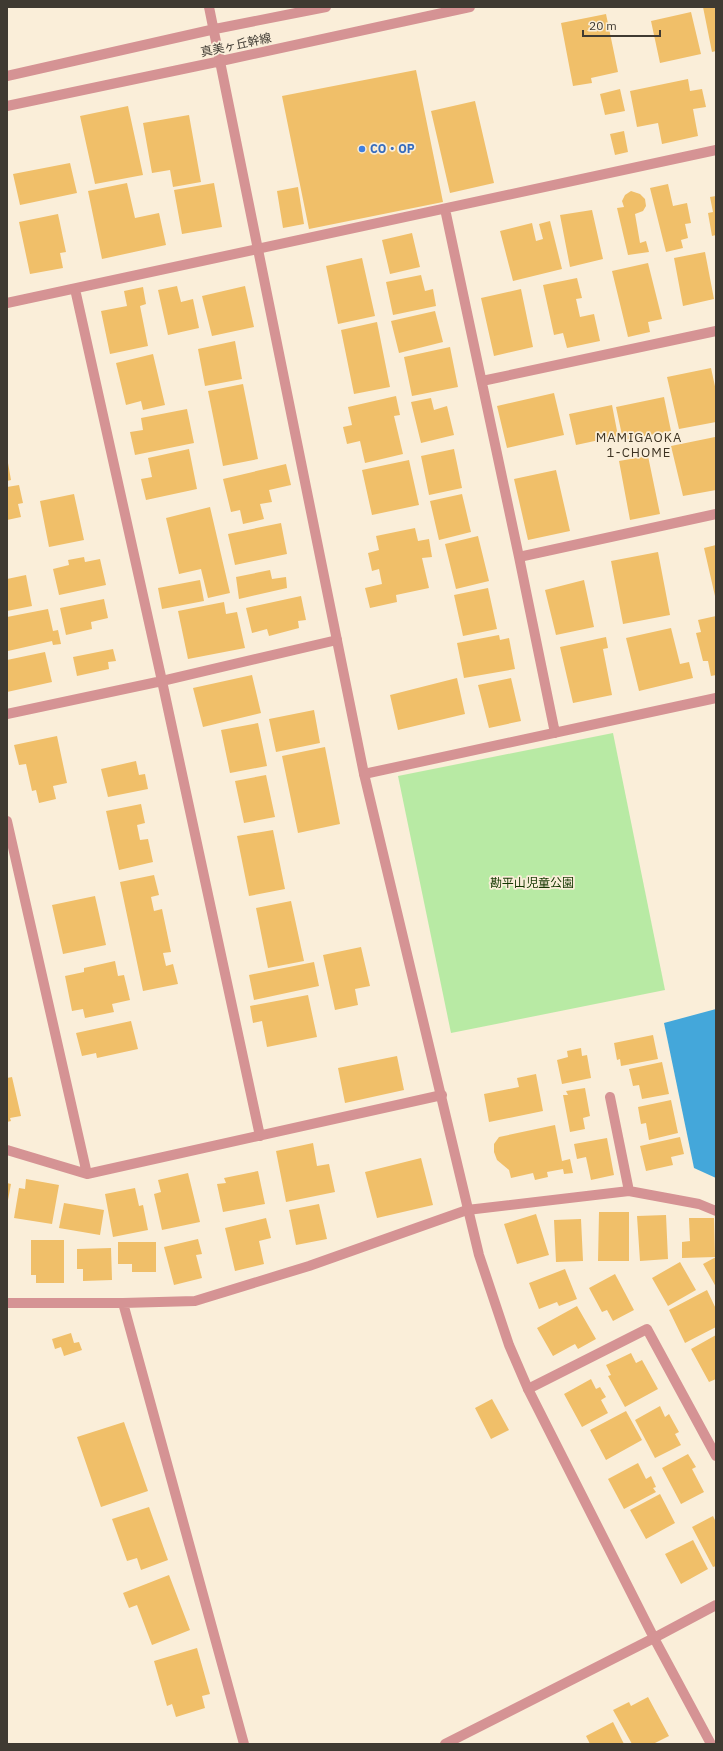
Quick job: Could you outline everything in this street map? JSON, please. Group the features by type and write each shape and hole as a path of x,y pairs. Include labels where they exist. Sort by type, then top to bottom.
{"street":[{"path":"209,7 215,30 364,774 442,1095 468,1210 493,1300 509,1345 528,1389 654,1638 711,1744"},
{"name":"真美ヶ丘幹線","path":"7,76 326,7"},
{"name":"真美ヶ丘幹線","path":"7,106 470,7"},
{"path":"7,303 716,150"},
{"path":"445,209 555,733"},
{"path":"75,289 162,681 260,1136"},
{"path":"482,380 716,331"},
{"path":"519,557 716,514"},
{"path":"7,714 162,681 337,640"},
{"path":"364,774 716,698"},
{"path":"7,821 87,1174"},
{"path":"7,1150 87,1174 442,1095"},
{"path":"610,1096 629,1191"},
{"path":"7,1303 123,1303 195,1301 309,1266 468,1210 629,1191 699,1204 716,1212"},
{"path":"123,1303 244,1744"},
{"path":"528,1389 647,1329 716,1456"},
{"path":"445,1744 716,1605"}],"green space":[{"name":"勘平山児童公園","path":"613,733 665,990 451,1033 398,776"}],"water":[{"path":"716,1009 716,1178 694,1168 664,1023"}],"building":[{"path":"703,7 716,7 716,51 712,52"},
{"path":"691,12 701,54 660,63 651,21"},
{"path":"606,14 618,72 591,78 592,83 573,86 561,23"},
{"name":"CO・OP","path":"416,70 443,202 309,229 282,96"},
{"path":"688,79 690,91 702,89 706,107 693,109 698,136 662,144 658,123 637,127 630,91"},
{"path":"620,89 625,111 605,115 600,94"},
{"path":"475,101 494,183 450,193 431,111"},
{"path":"128,106 143,175 95,184 80,116"},
{"path":"189,115 201,182 173,187 170,170 152,173 143,123"},
{"path":"624,131 628,152 615,155 610,134"},
{"path":"70,163 77,193 20,205 13,174"},
{"path":"127,183 135,218 159,213 166,245 102,259 88,191"},
{"path":"214,183 222,227 182,234 174,190"},
{"path":"668,184 673,206 687,203 691,223 685,224 688,238 681,240 683,248 666,252 650,188"},
{"path":"298,187 304,224 283,228 277,191"},
{"path":"631,191 640,194 645,199 646,206 643,211 635,214 640,243 646,241 649,252 628,255 617,208 624,207 622,201 625,195"},
{"path":"716,196 716,235 712,236 708,213 713,212 710,197"},
{"path":"592,210 603,259 570,267 560,215"},
{"path":"58,214 66,252 60,253 63,268 30,274 19,222"},
{"path":"550,221 562,269 513,281 500,231 532,223 536,241 543,239 539,224"},
{"path":"412,233 420,267 390,274 382,240"},
{"path":"705,252 714,299 683,306 674,258"},
{"path":"362,258 375,316 338,324 326,266"},
{"path":"648,263 662,319 648,322 650,332 628,337 612,271"},
{"path":"421,275 425,291 433,289 436,306 393,315 386,282"},
{"path":"577,278 582,298 576,299 580,317 594,314 600,341 567,348 563,333 554,335 543,285"},
{"path":"177,286 181,302 193,299 199,328 168,335 158,290"},
{"path":"245,286 254,327 212,336 202,296"},
{"path":"143,287 146,304 140,306 148,346 110,354 101,311 127,306 124,291"},
{"path":"521,289 533,347 494,356 481,298"},
{"path":"435,311 443,342 399,353 391,321"},
{"path":"377,322 390,387 354,394 341,330"},
{"path":"235,341 242,379 205,386 198,349"},
{"path":"450,347 458,387 412,396 404,357"},
{"path":"153,354 165,405 143,410 141,401 126,405 116,363"},
{"path":"711,368 716,391 716,422 679,429 667,377"},
{"path":"243,384 258,459 223,466 208,391"},
{"path":"554,393 564,435 507,448 497,406"},
{"path":"396,396 400,415 394,416 403,454 365,463 360,441 347,444 343,427 352,425 348,407"},
{"path":"664,397 671,431 623,440 616,407"},
{"path":"431,398 434,410 447,406 454,435 421,443 411,402"},
{"path":"612,405 618,436 576,445 569,414"},
{"path":"187,409 194,443 135,455 130,432 143,430 141,418"},
{"path":"715,437 716,490 683,496 671,446"},
{"path":"189,449 197,489 146,500 141,479 152,477 148,458"},
{"path":"454,449 462,488 429,495 421,456"},
{"path":"648,456 660,514 630,520 619,461"},
{"path":"409,460 419,505 372,515 362,470"},
{"path":"8,463 11,480 7,481 7,464"},
{"path":"286,464 291,485 269,490 272,502 260,504 264,519 243,524 240,510 231,512 223,479"},
{"path":"556,470 570,531 528,540 514,479"},
{"path":"19,485 23,503 18,504 21,517 7,520 7,487"},
{"path":"74,494 84,540 49,547 40,501"},
{"path":"462,494 471,532 439,540 430,501"},
{"path":"210,507 230,593 208,598 201,569 179,574 166,518"},
{"path":"281,523 287,554 235,565 228,534"},
{"path":"415,528 418,541 429,539 432,557 422,558 429,588 396,595 397,602 370,608 365,588 382,584 379,569 372,571 368,553 379,550 376,536"},
{"path":"478,536 489,581 456,589 445,544"},
{"path":"716,545 716,596 715,596 704,548"},
{"path":"658,552 670,615 623,624 611,561"},
{"path":"84,557 85,562 100,559 106,585 59,595 53,569 69,565 68,560"},
{"path":"270,570 272,579 286,577 287,588 239,599 236,577"},
{"path":"26,575 32,606 7,611 7,579"},
{"path":"200,580 204,601 162,609 158,588"},
{"path":"584,580 594,627 556,635 545,590"},
{"path":"488,588 497,629 463,636 454,595"},
{"path":"301,596 306,620 298,621 299,628 269,636 267,629 252,633 246,608"},
{"path":"104,599 108,618 91,622 92,629 66,635 60,608"},
{"path":"224,602 226,614 237,612 245,648 188,659 178,611"},
{"path":"48,609 53,631 58,630 61,644 53,645 52,641 8,651 7,617"},
{"path":"716,616 716,675 711,676 708,661 703,661 696,633 701,632 698,620"},
{"path":"671,628 680,664 689,662 693,678 639,691 626,638"},
{"path":"499,635 500,640 509,638 515,669 464,678 457,643"},
{"path":"606,637 608,648 603,649 612,695 573,703 560,647"},
{"path":"113,649 116,661 108,662 109,669 77,676 73,657"},
{"path":"45,652 52,682 7,692 7,660"},
{"path":"252,675 261,713 203,727 193,688"},
{"path":"457,678 465,714 398,730 390,695"},
{"path":"511,678 521,721 489,728 478,685"},
{"path":"314,710 320,743 276,752 269,719"},
{"path":"258,723 267,766 230,773 221,730"},
{"path":"57,736 67,783 53,786 56,799 39,803 36,790 32,791 26,764 19,765 14,745"},
{"path":"325,747 340,824 298,833 282,756"},
{"path":"136,761 139,775 145,774 148,789 108,797 101,769"},
{"path":"266,775 275,817 244,823 235,781"},
{"path":"141,804 145,823 137,825 140,840 148,839 153,862 119,870 106,811"},
{"path":"273,830 285,889 249,896 237,836"},
{"path":"154,875 159,895 151,897 154,911 162,909 171,952 163,953 166,966 173,964 178,984 143,991 120,882"},
{"path":"95,896 106,945 63,954 52,905"},
{"path":"291,901 304,961 268,968 256,908"},
{"path":"361,947 370,986 355,989 358,1005 335,1010 323,955"},
{"path":"115,961 118,976 124,975 130,1000 112,1004 114,1012 85,1018 83,1009 72,1011 65,976 84,972 84,968"},
{"path":"314,962 319,986 254,1000 249,975"},
{"path":"308,995 317,1037 267,1047 262,1021 253,1023 250,1006"},
{"path":"131,1021 138,1049 97,1058 96,1053 82,1056 76,1033"},
{"path":"653,1035 658,1059 621,1066 620,1059 617,1060 614,1043"},
{"path":"581,1048 582,1056 587,1055 591,1078 562,1084 557,1060 568,1057 567,1051"},
{"path":"397,1056 404,1090 345,1103 338,1068"},
{"path":"662,1062 669,1094 642,1099 639,1085 633,1086 629,1069"},
{"path":"536,1074 543,1111 489,1122 484,1094 519,1087 517,1078"},
{"path":"12,1077 21,1116 10,1118 11,1121 7,1122 7,1078"},
{"path":"585,1088 590,1116 583,1118 585,1129 570,1132 563,1095 568,1095 566,1091"},
{"path":"671,1100 678,1133 649,1140 646,1123 641,1124 638,1107"},
{"path":"555,1125 562,1161 570,1159 573,1173 564,1174 563,1169 547,1172 548,1177 535,1180 533,1173 511,1178 509,1170 497,1160 494,1152 494,1144 499,1137"},
{"path":"680,1137 684,1154 671,1157 673,1165 646,1171 640,1146"},
{"path":"607,1138 614,1175 591,1180 586,1157 577,1159 574,1144"},
{"path":"313,1143 317,1166 329,1164 335,1192 286,1202 276,1151"},
{"path":"421,1158 433,1205 377,1218 365,1172"},
{"path":"258,1171 265,1204 223,1212 217,1184 226,1183 224,1178"},
{"path":"188,1173 200,1222 162,1230 154,1194 161,1192 158,1180"},
{"path":"26,1179 59,1185 52,1224 14,1218 19,1188 25,1189"},
{"path":"7,1183 11,1184 8,1200 7,1200"},
{"path":"135,1188 139,1206 143,1205 148,1230 113,1237 105,1194"},
{"path":"64,1203 104,1210 100,1235 59,1228"},
{"path":"319,1204 327,1239 296,1245 289,1210"},
{"path":"599,1212 629,1212 629,1261 598,1261"},
{"path":"536,1214 549,1255 517,1264 504,1224"},
{"path":"666,1215 668,1259 640,1261 637,1216"},
{"path":"266,1218 271,1238 259,1241 264,1264 235,1271 225,1228"},
{"path":"689,1218 714,1218 715,1257 682,1258 682,1242 690,1241"},
{"path":"581,1219 583,1261 556,1262 554,1220"},
{"path":"198,1239 202,1254 196,1255 202,1278 174,1285 164,1247"},
{"path":"31,1240 64,1240 64,1283 36,1283 36,1275 31,1275"},
{"path":"118,1242 156,1242 156,1272 132,1272 132,1264 118,1264"},
{"path":"111,1248 112,1280 83,1281 83,1269 77,1269 77,1249"},
{"path":"716,1257 716,1287 703,1264"},
{"path":"680,1262 696,1290 668,1306 652,1278"},
{"path":"565,1269 577,1299 559,1306 557,1302 539,1309 529,1283"},
{"path":"615,1274 634,1310 613,1321 607,1310 602,1312 589,1288"},
{"path":"707,1290 716,1309 716,1327 685,1343 669,1310"},
{"path":"577,1306 596,1339 578,1349 575,1344 553,1356 537,1328"},
{"path":"71,1333 74,1343 79,1342 82,1350 64,1356 61,1347 55,1349 52,1339"},
{"path":"716,1335 716,1379 709,1382 691,1349"},
{"path":"631,1353 636,1363 642,1360 658,1389 625,1407 608,1376 611,1375 606,1365"},
{"path":"591,1379 596,1389 600,1387 606,1397 601,1400 608,1413 582,1427 564,1394"},
{"path":"492,1399 509,1430 491,1439 475,1408"},
{"path":"660,1406 665,1417 669,1414 679,1432 675,1434 681,1445 655,1458 635,1420"},
{"path":"626,1411 642,1440 606,1460 590,1430"},
{"path":"124,1422 148,1491 101,1507 77,1437"},
{"path":"688,1454 696,1467 692,1469 704,1492 681,1504 662,1468"},
{"path":"638,1463 646,1479 651,1476 656,1487 653,1488 656,1492 624,1509 608,1479"},
{"path":"660,1494 675,1523 646,1539 630,1510"},
{"path":"149,1507 168,1560 141,1570 137,1558 127,1561 112,1519"},
{"path":"713,1516 716,1522 716,1566 713,1567 692,1527"},
{"path":"693,1540 708,1569 681,1584 665,1554"},
{"path":"169,1575 190,1630 152,1645 137,1605 129,1608 123,1593"},
{"path":"197,1648 210,1694 202,1696 205,1708 176,1717 172,1704 167,1706 154,1661"},
{"path":"648,1697 669,1736 653,1744 632,1744 613,1710 629,1702 631,1706"},
{"path":"613,1722 624,1744 590,1744 586,1736"}],"place":[{"name":"CO・OP","path":"362,149"}],"district":[{"name":"MAMIGAOKA 1-CHOME","path":"639,444"}]}
